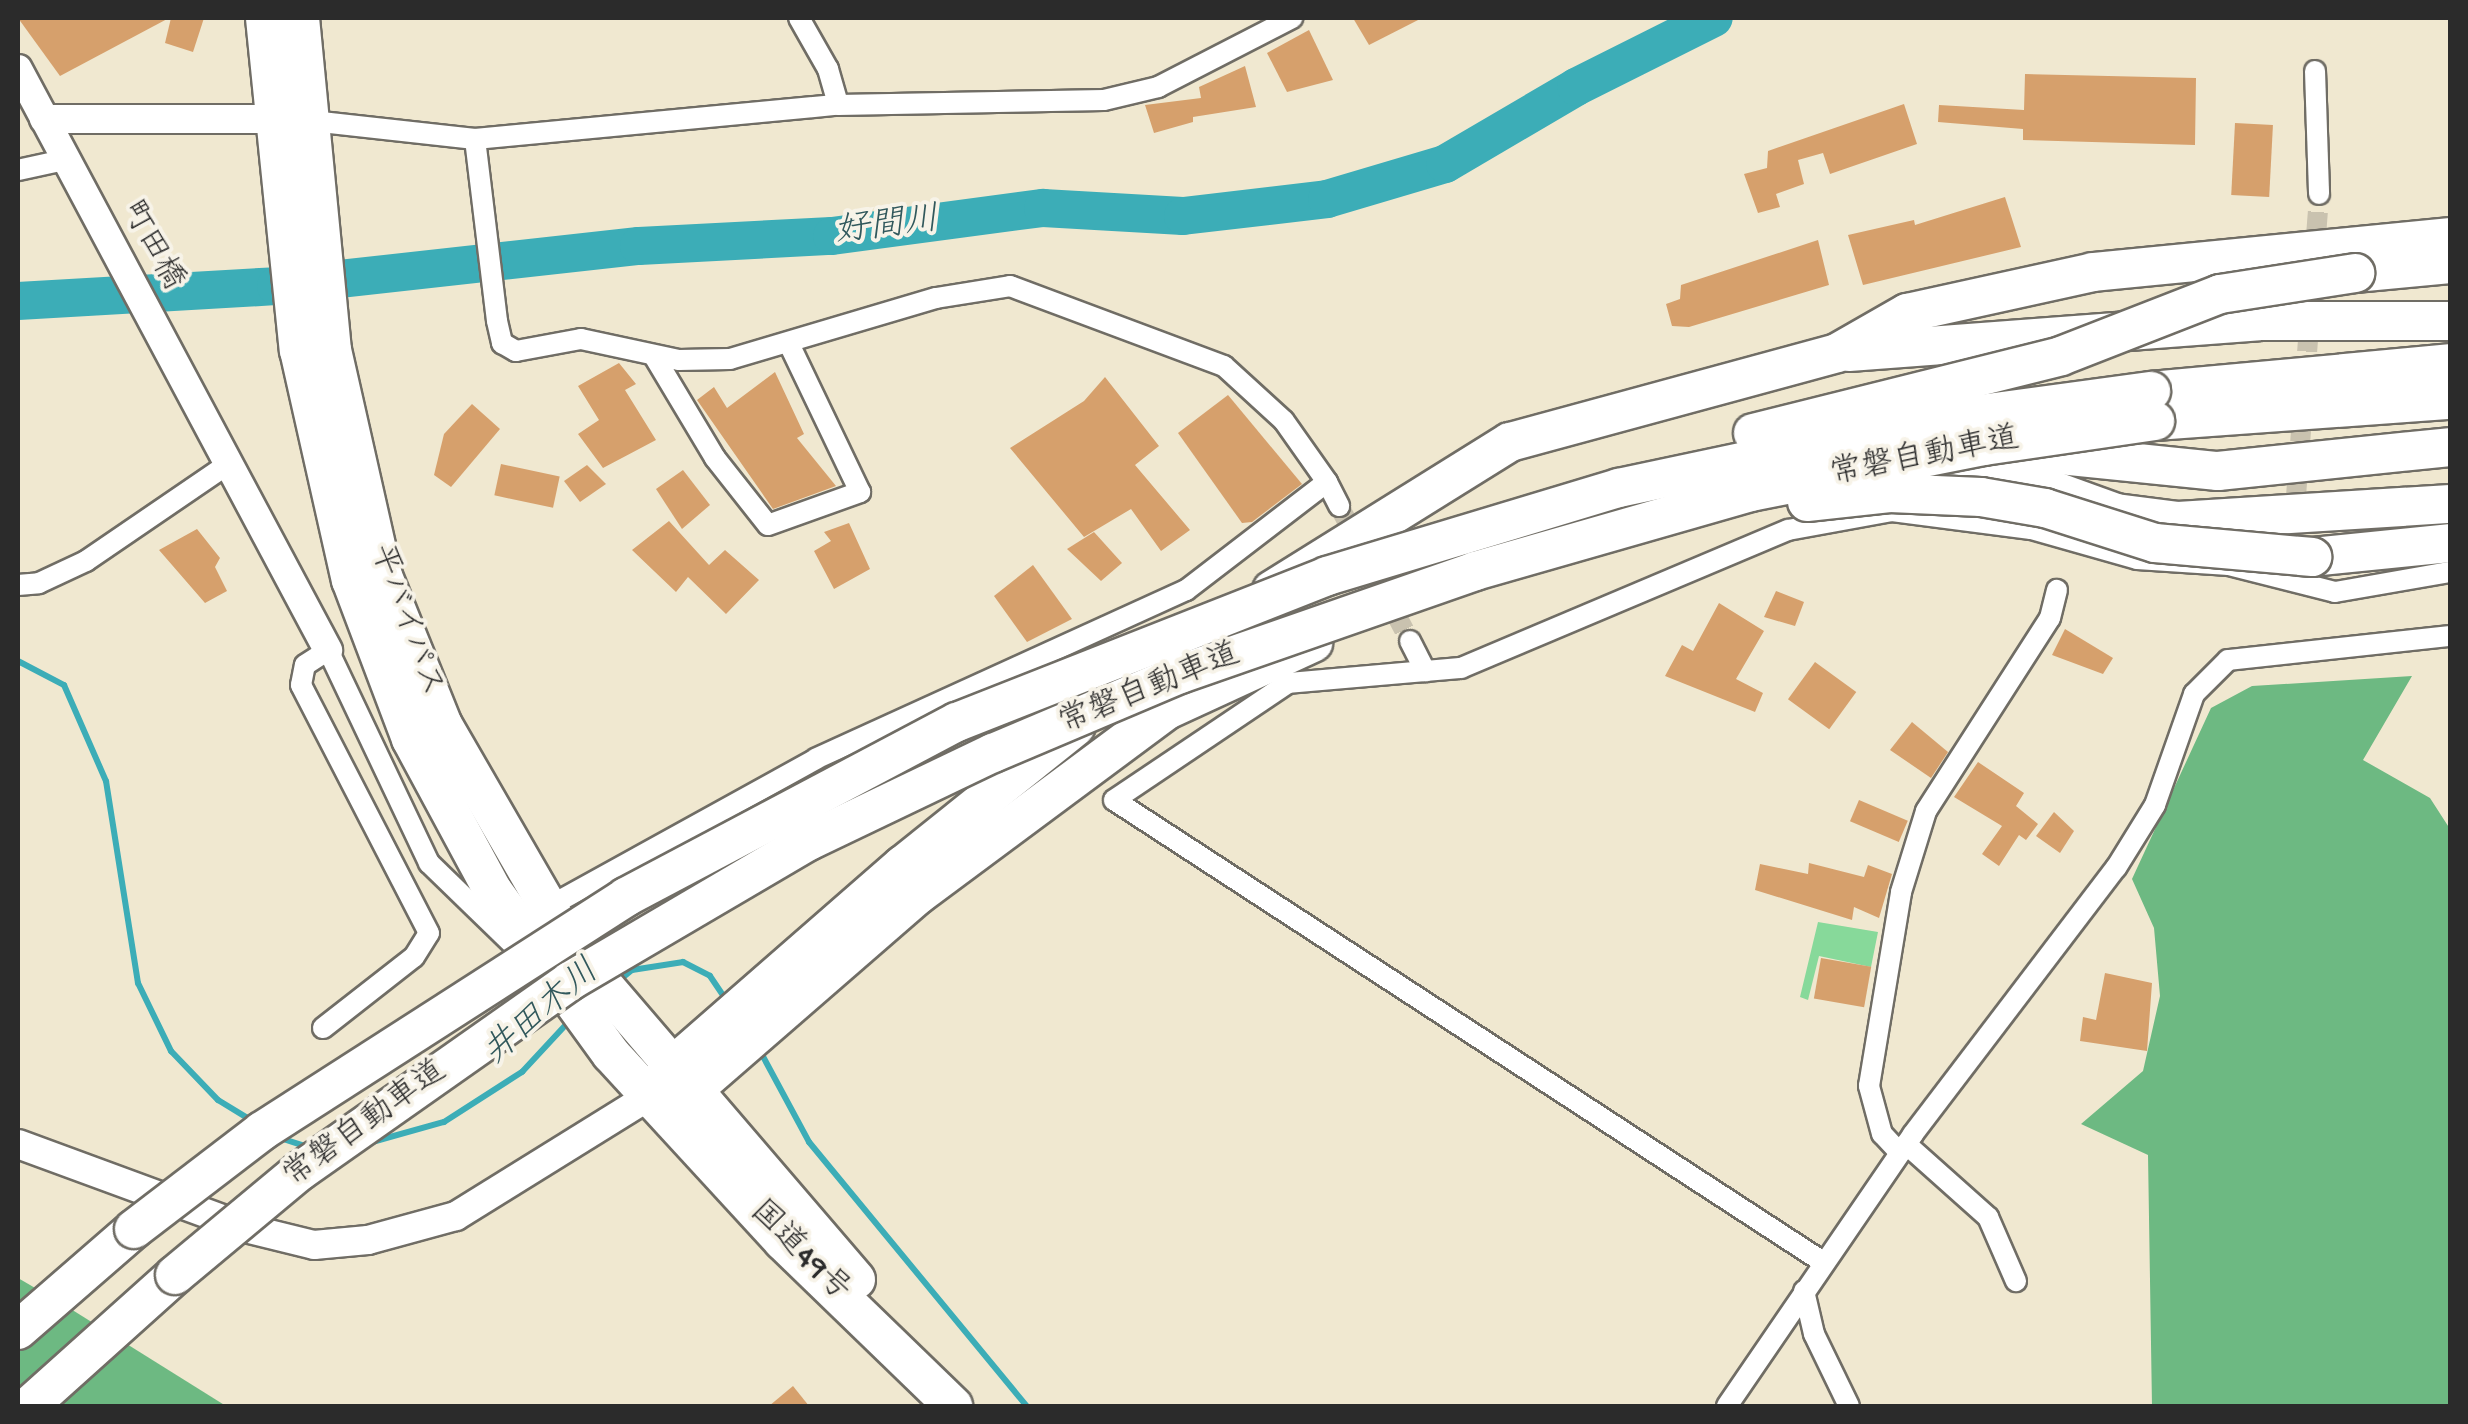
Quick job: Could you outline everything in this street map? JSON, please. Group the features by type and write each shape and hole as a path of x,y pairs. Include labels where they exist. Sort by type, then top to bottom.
{"highway":[{"name":"平バイパス","path":"265,18 294,120 318,179 315,350 383,576 442,725 546,908 571,984"},
{"name":"平バイパス","path":"300,18 294,120 279,168 315,350 351,580 411,739 454,824 571,984 625,1043 671,1085"},
{"path":"1837,353 1907,313 2093,272 2450,237"},
{"path":"1434,541 1683,451 2061,356 2220,294 2354,273 2450,264"},
{"path":"671,1085 773,1000 1028,760 1315,560 1510,442 1837,353 2260,321 2450,321"},
{"name":"常磐自動車道","path":"29,1406 175,1275 300,1171 570,981 809,841 1180,674 1475,571 1751,492 2153,406 2450,363"},
{"name":"常磐自動車道","path":"18,1330 134,1229 262,1130 406,1034 626,897 787,808 957,722 1202,623 1434,541 1735,460 1944,419 2153,406 2450,400"},
{"path":"773,1000 1166,710 1324,638 1484,586 1561,532 1725,486 1940,442 2218,471 2450,447"},
{"path":"1891,454 2020,478 2116,513 2178,521 2450,504"},
{"path":"1588,540 1760,508 1890,492 2046,508 2155,543 2297,568 2450,543"},
{"name":"国道49号","path":"671,1085 783,1241 952,1406"}],"street":[{"path":"799,18 828,69 838,106"},
{"path":"44,119 294,120 475,139 838,106 1104,100 1158,87 1292,18"},
{"name":"町田橋","path":"18,69 328,650"},
{"path":"2316,71 2319,194"},
{"path":"475,139 497,321 502,343 516,351 581,339 654,356 730,359 790,346 936,298 1010,286 1224,366 1284,421 1339,506"},
{"path":"18,170 64,160"},
{"path":"654,356 715,458 768,525 860,492 790,346"},
{"path":"18,586 39,584 86,561 231,462"},
{"path":"546,908 798,768 1186,590 1327,482"},
{"path":"1824,1262 1114,800 1288,683 1474,663 1788,530 1892,511 2031,529 2137,559 2297,568 2335,592 2450,572"},
{"path":"2016,1281 1988,1216 1882,1134 1870,1086 1901,892 1926,811 2050,618 2058,590"},
{"path":"1726,1406 1903,1148 2116,868 2156,804 2194,694 2228,660 2450,636"},
{"path":"1410,641 1425,670"},
{"path":"323,1028 414,957 429,932 301,685 306,665 328,650 429,863 571,984"},
{"path":"18,1144 249,1229 314,1245 368,1240 456,1216 671,1085"},
{"path":"1804,1291 1814,1334 1849,1406"}],"green space":[{"path":"2412,676 2363,760 2430,798 2450,829 2450,1406 2152,1406 2148,1155 2081,1124 2143,1071 2160,996 2154,928 2132,879 2211,708 2252,686"},
{"path":"1818,922 1878,932 1871,967 1819,956 1808,1000 1800,997"},
{"path":"18,1278 66,1306 226,1406 18,1406"}],"building":[{"path":"18,18 169,18 60,76"},
{"path":"171,18 204,18 193,52 165,43"},
{"path":"1353,18 1422,18 1369,45"},
{"path":"1309,30 1333,80 1287,92 1267,53"},
{"path":"1245,66 1256,107 1193,117 1193,122 1154,133 1145,105 1201,98 1199,87"},
{"path":"2025,74 2196,78 2195,145 2023,140 2023,129 1938,122 1939,105 2024,110"},
{"path":"1904,104 1917,144 1830,174 1823,153 1798,160 1804,184 1776,194 1780,207 1758,213 1744,174 1767,168 1768,151"},
{"path":"2235,123 2273,125 2269,197 2231,195"},
{"path":"2005,197 2021,247 1863,285 1848,235 1914,220 1915,225"},
{"path":"1818,240 1829,285 1689,327 1672,326 1666,304 1680,299 1681,285"},
{"path":"619,363 636,384 625,390 656,440 603,468 578,434 599,420 578,386"},
{"path":"775,372 804,434 797,438 836,486 773,509 697,400 714,387 727,408"},
{"path":"1105,377 1159,446 1135,465 1190,530 1161,551 1131,509 1084,537 1010,448 1084,401"},
{"path":"1228,395 1302,484 1252,522 1242,523 1178,433"},
{"path":"472,404 500,429 451,487 434,475 444,434"},
{"path":"501,464 560,476 553,508 494,495"},
{"path":"587,465 606,484 580,502 564,481"},
{"path":"683,470 710,505 682,529 656,489"},
{"path":"669,521 709,565 725,550 759,580 726,614 688,577 676,592 632,550"},
{"path":"849,523 870,569 834,589 814,551 831,541 824,532"},
{"path":"197,529 220,558 215,567 227,591 205,603 159,550"},
{"path":"1094,532 1122,563 1101,581 1067,549"},
{"path":"1033,565 1072,619 1027,642 994,596"},
{"path":"1776,591 1804,602 1795,626 1764,617"},
{"path":"1719,603 1764,631 1736,679 1763,693 1755,712 1665,676 1682,645 1693,651"},
{"path":"2065,629 2113,658 2103,674 2052,655"},
{"path":"1815,662 1856,692 1829,729 1788,699"},
{"path":"1912,722 1948,752 1931,778 1890,750"},
{"path":"1978,762 2024,793 2016,806 2038,824 2026,840 2019,835 1999,866 1982,854 2002,826 1954,797"},
{"path":"1859,800 1908,821 1899,842 1850,821"},
{"path":"2054,812 2074,831 2060,853 2036,836"},
{"path":"1809,863 1864,877 1868,865 1892,874 1879,918 1854,907 1852,920 1755,890 1760,864 1808,874"},
{"path":"1821,958 1871,967 1864,1007 1814,998"},
{"path":"2105,973 2152,983 2147,1051 2080,1041 2083,1017 2096,1020"},
{"path":"793,1386 809,1406 769,1406"}],"waterway":[{"name":"好間川","path":"1699,18 1700,25"},
{"name":"好間川","path":"18,301 276,286 639,246 832,236 1043,208 1183,216 1327,199 1445,164 1576,87 1714,18"},
{"name":"井田木川","path":"18,661 64,685 106,781 138,983 171,1051 218,1100 254,1122"},
{"name":"井田木川","path":"616,983 632,970 683,962 710,976 727,1001"},
{"name":"井田木川","path":"365,1144 444,1122 522,1072 571,1019"},
{"name":"井田木川","path":"759,1049 809,1142 1027,1406"},
{"name":"井田木川","path":"277,1137 308,1147"}],"tunnel":[{"path":"2291,561 2319,194"},
{"path":"1339,506 1410,641"}]}
